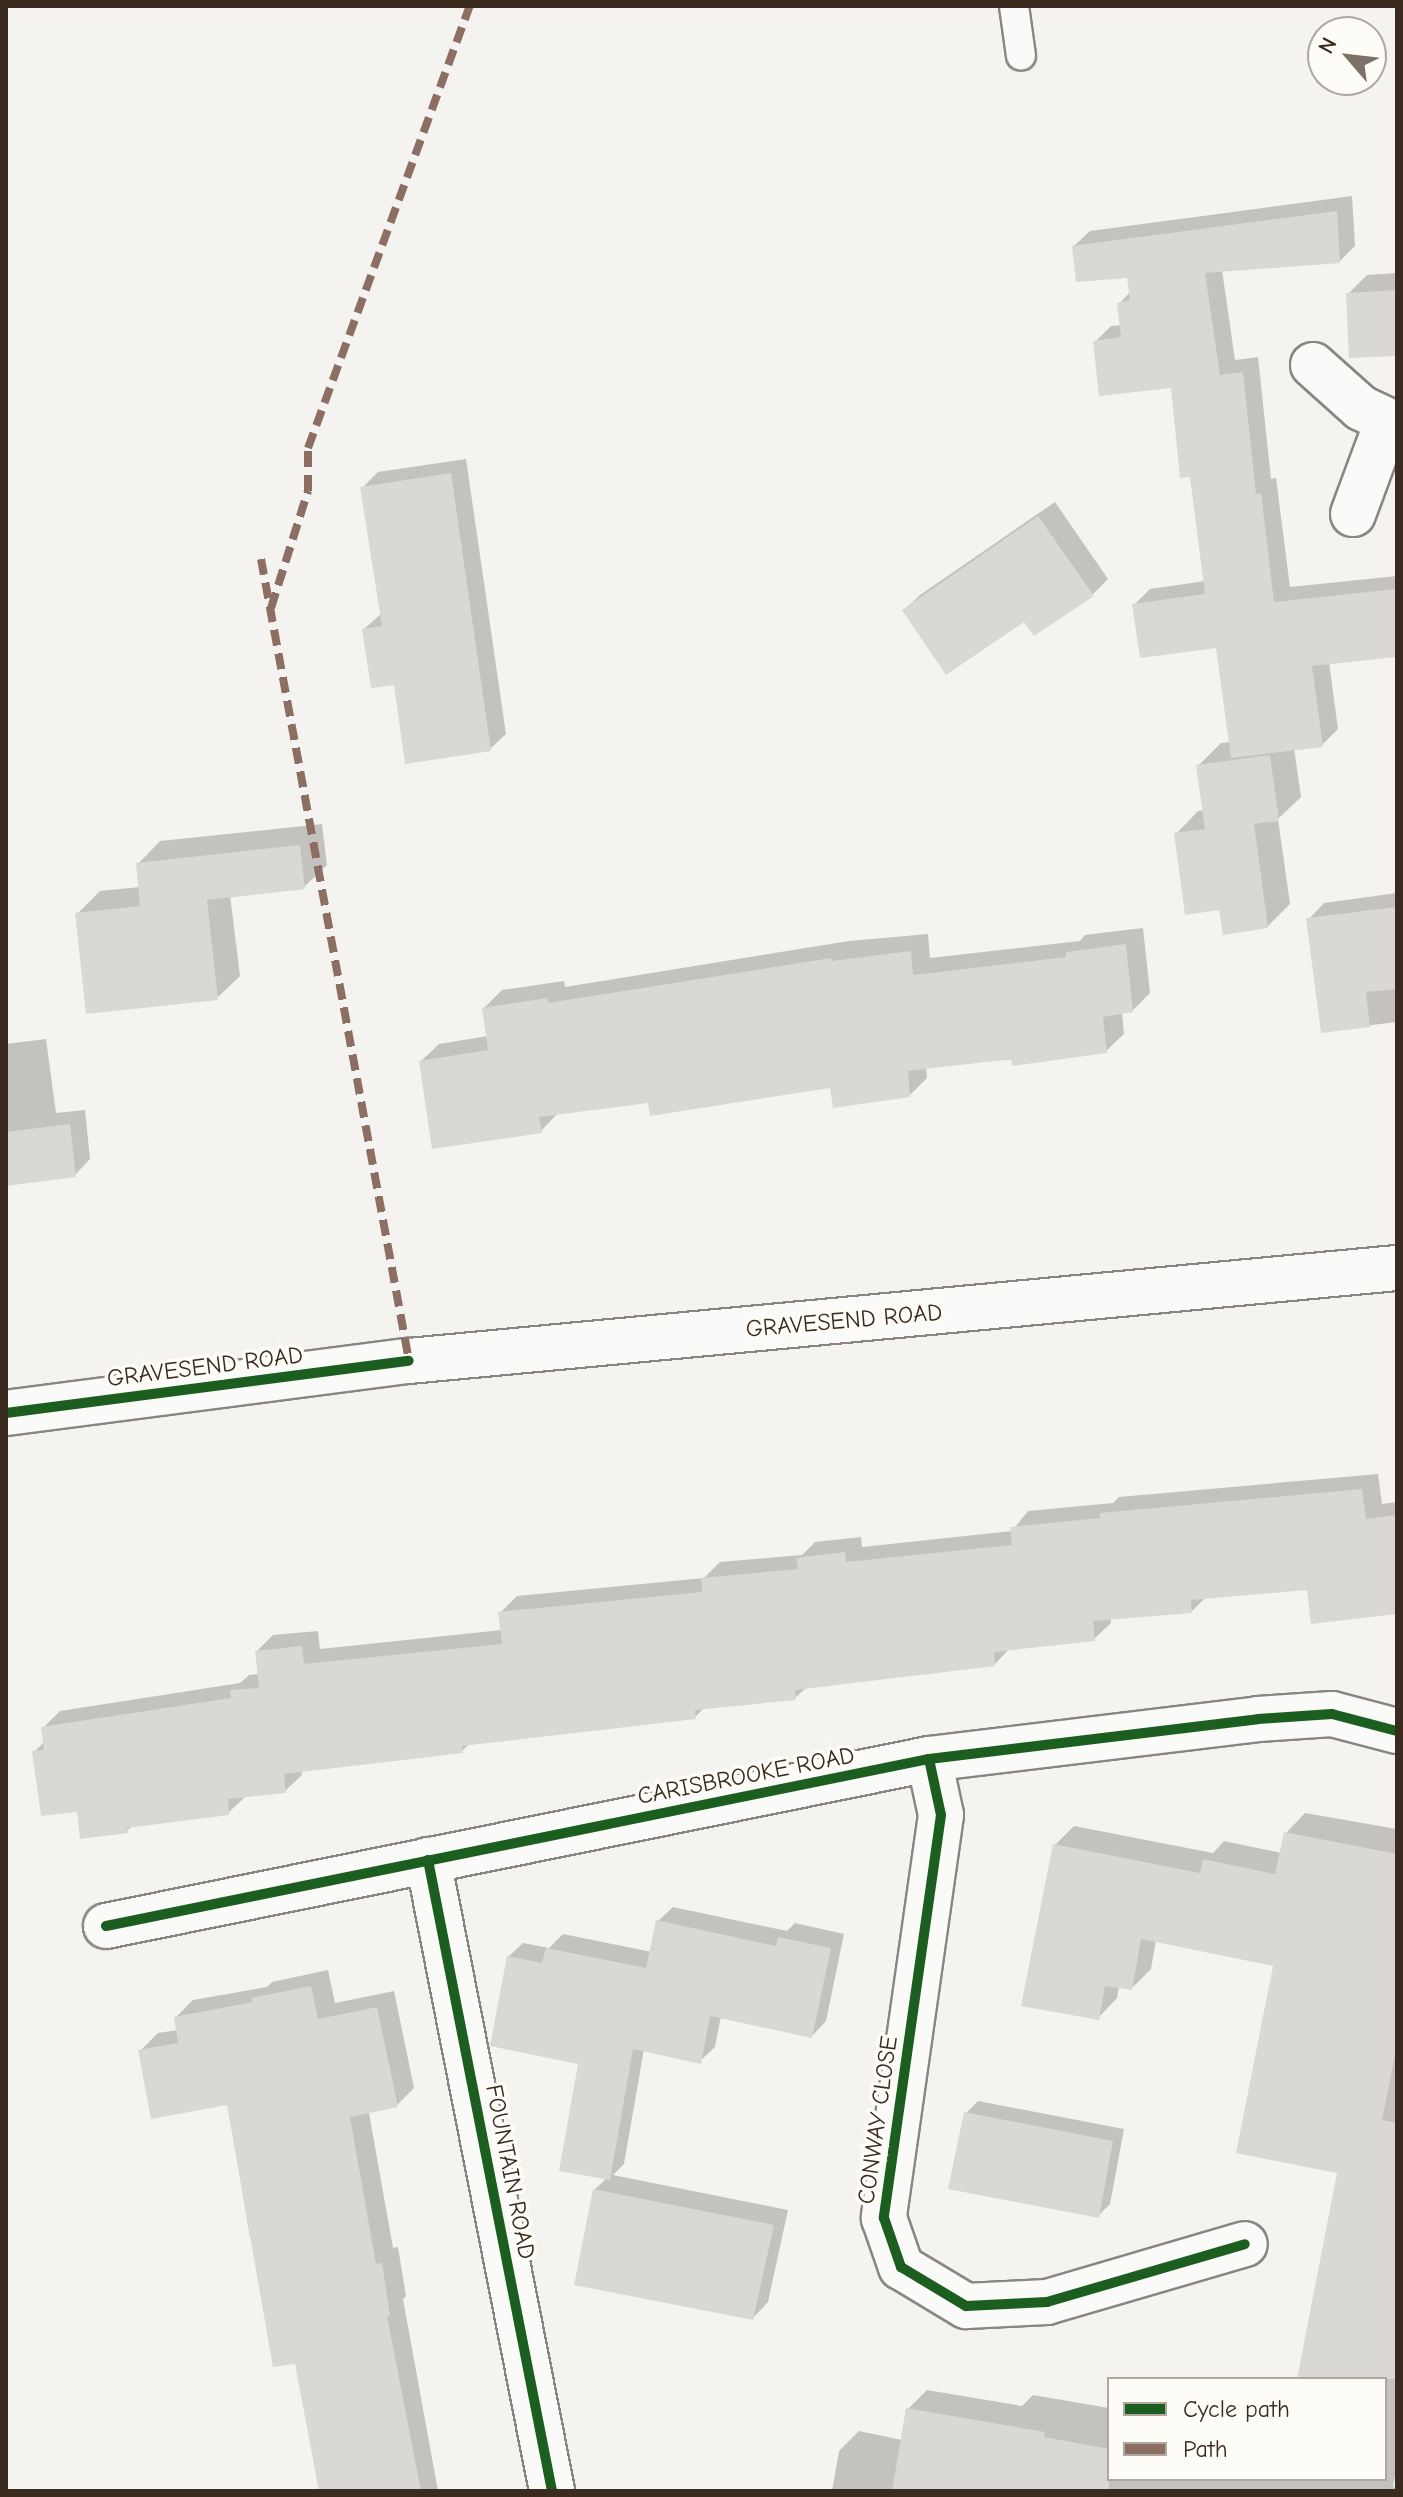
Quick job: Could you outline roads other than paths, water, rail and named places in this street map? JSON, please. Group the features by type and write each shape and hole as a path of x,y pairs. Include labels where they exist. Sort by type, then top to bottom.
{"street":[{"path":"1313,365 1352,401 1392,423 1353,514"},
{"name":"GRAVESEND ROAD","path":"6,1413 409,1361 1397,1268"},
{"name":"CARISBROOKE ROAD","path":"106,1926 929,1759 1258,1719 1332,1714 1397,1731"},
{"name":"CONWAY CLOSE","path":"929,1759 941,1815 884,2218 901,2267 966,2306 1047,2302 1245,2244"},
{"name":"FOUNTAIN ROAD","path":"428,1860 552,2491"}],"lane":[{"path":"1014,6 1021,56"}]}
